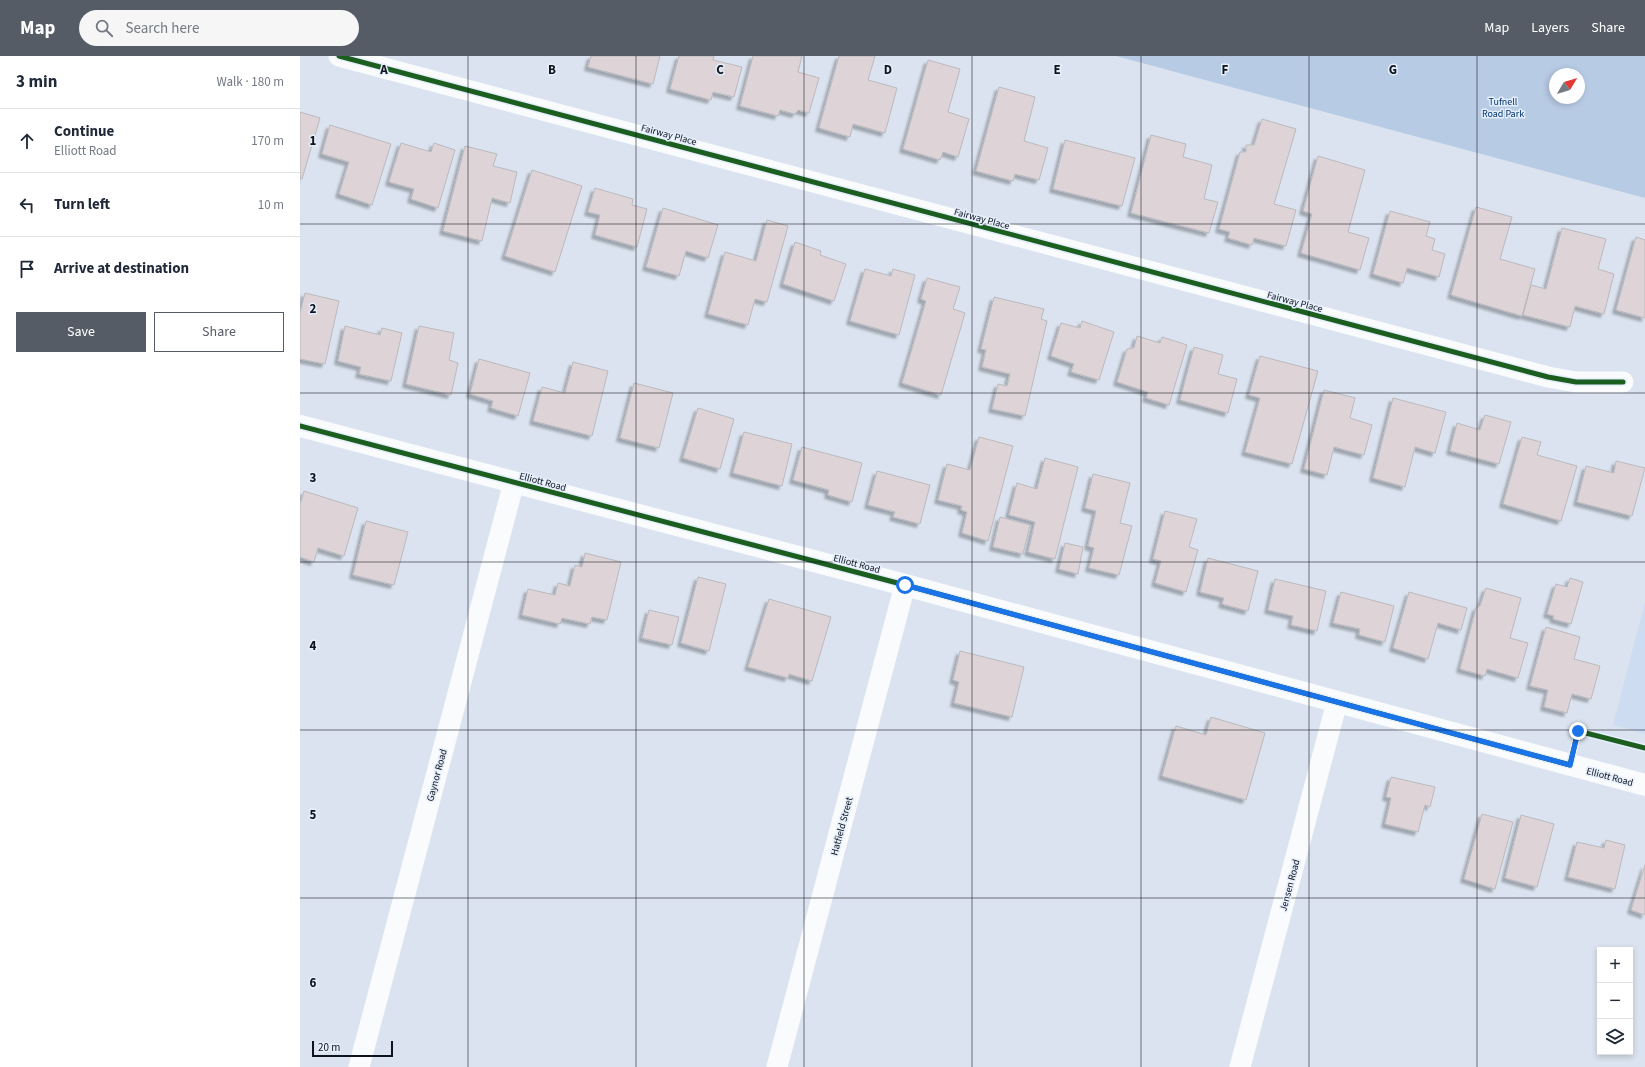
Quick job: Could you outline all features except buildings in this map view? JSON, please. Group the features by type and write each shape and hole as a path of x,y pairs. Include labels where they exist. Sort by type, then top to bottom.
{"street":[{"name":"Fairway Place","path":"339,56 1548,377 1576,382 1623,382"},
{"name":"Elliott Road","path":"300,426 905,585 1645,785"},
{"name":"Gaynor Road","path":"359,1067 514,482"},
{"name":"Hatfield Street","path":"777,1067 905,585"},
{"name":"Jensen Road","path":"1240,1067 1337,702"}],"shaded area":[{"path":"1645,602 1645,734 1613,725"}],"green space":[{"name":"Tufnell Road Park","path":"1116,56 1645,56 1645,198"}],"cycle path":[{"path":"339,56 1548,377 1576,382 1623,382"},
{"path":"300,426 905,585 1570,765 1578,731 1645,748"}],"route":[{"path":"905,585 1570,765 1578,731"}]}
